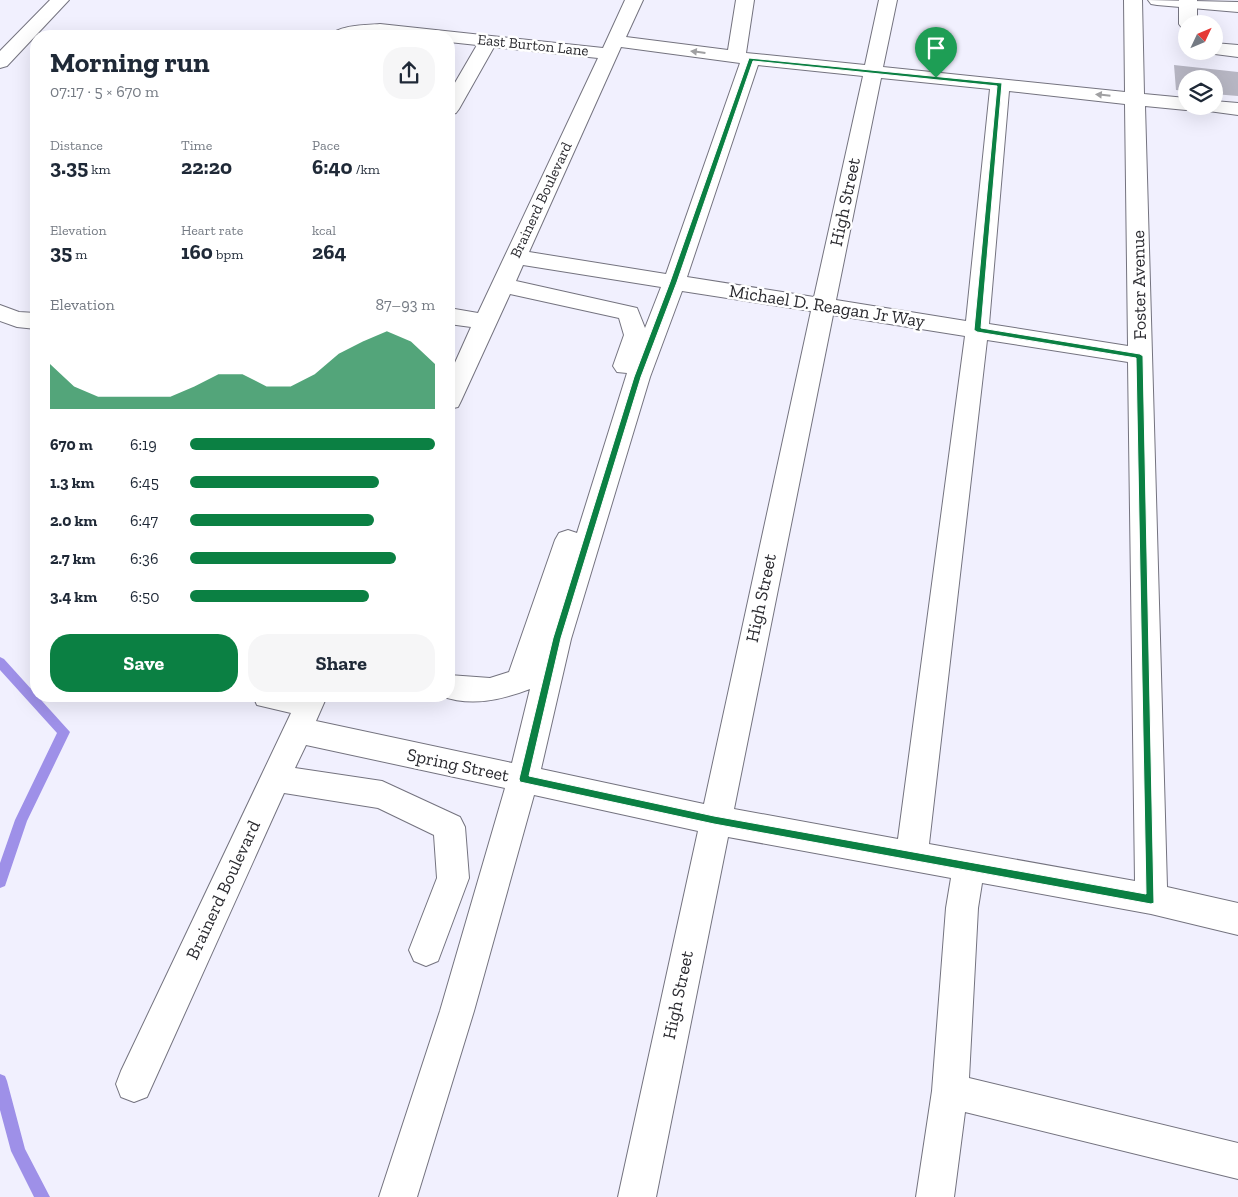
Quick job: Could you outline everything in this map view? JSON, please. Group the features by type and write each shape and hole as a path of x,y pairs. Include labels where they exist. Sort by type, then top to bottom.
{"street":[{"path":"31,30 60,0"},
{"name":"Brainerd Boulevard","path":"455,388 634,0"},
{"path":"398,1197 457,1011 524,779 560,629 638,377 674,282 744,58 745,0"},
{"name":"High Street","path":"637,1197 714,820 888,0"},
{"name":"Foster Avenue","path":"1133,0 1151,899"},
{"path":"1157,0 1238,6"},
{"path":"1187,1 1188,15"},
{"name":"East Burton Lane","path":"368,30 390,30"},
{"path":"0,62 30,31"},
{"name":"East Burton Lane","path":"455,37 744,58 1178,103"},
{"path":"455,99 489,40"},
{"path":"1223,50 1238,51"},
{"path":"912,856 977,330 1000,84"},
{"path":"1223,108 1238,110"},
{"name":"Michael D. Reagan Jr Way","path":"515,257 1140,356"},
{"path":"455,687 490,690 520,681 636,335 629,313 502,285"},
{"path":"0,313 18,319 30,320"},
{"path":"455,317 485,322"},
{"name":"Spring Street","path":"284,702 524,779 714,820 1151,899 1238,919"},
{"name":"Brainerd Boulevard","path":"134,1084 306,710"},
{"path":"275,778 382,795 449,827 453,878 426,950"},
{"path":"935,1197 950,1091 962,908 969,866"},
{"path":"950,1091 1238,1161"}],"building":[{"path":"1174,65 1220,70 1178,70 1178,90 1176,90"},
{"path":"1223,70 1238,72 1238,96 1223,95"}],"waterway":[{"path":"0,662 30,695"},
{"path":"0,882 21,820 64,732 37,702"},
{"path":"0,1081 18,1151 42,1197"}],"route":[{"path":"751,59 936,78 1000,84 977,330 1140,356 1151,899 714,820 524,779 557,638 638,377 674,282 751,59"}]}
